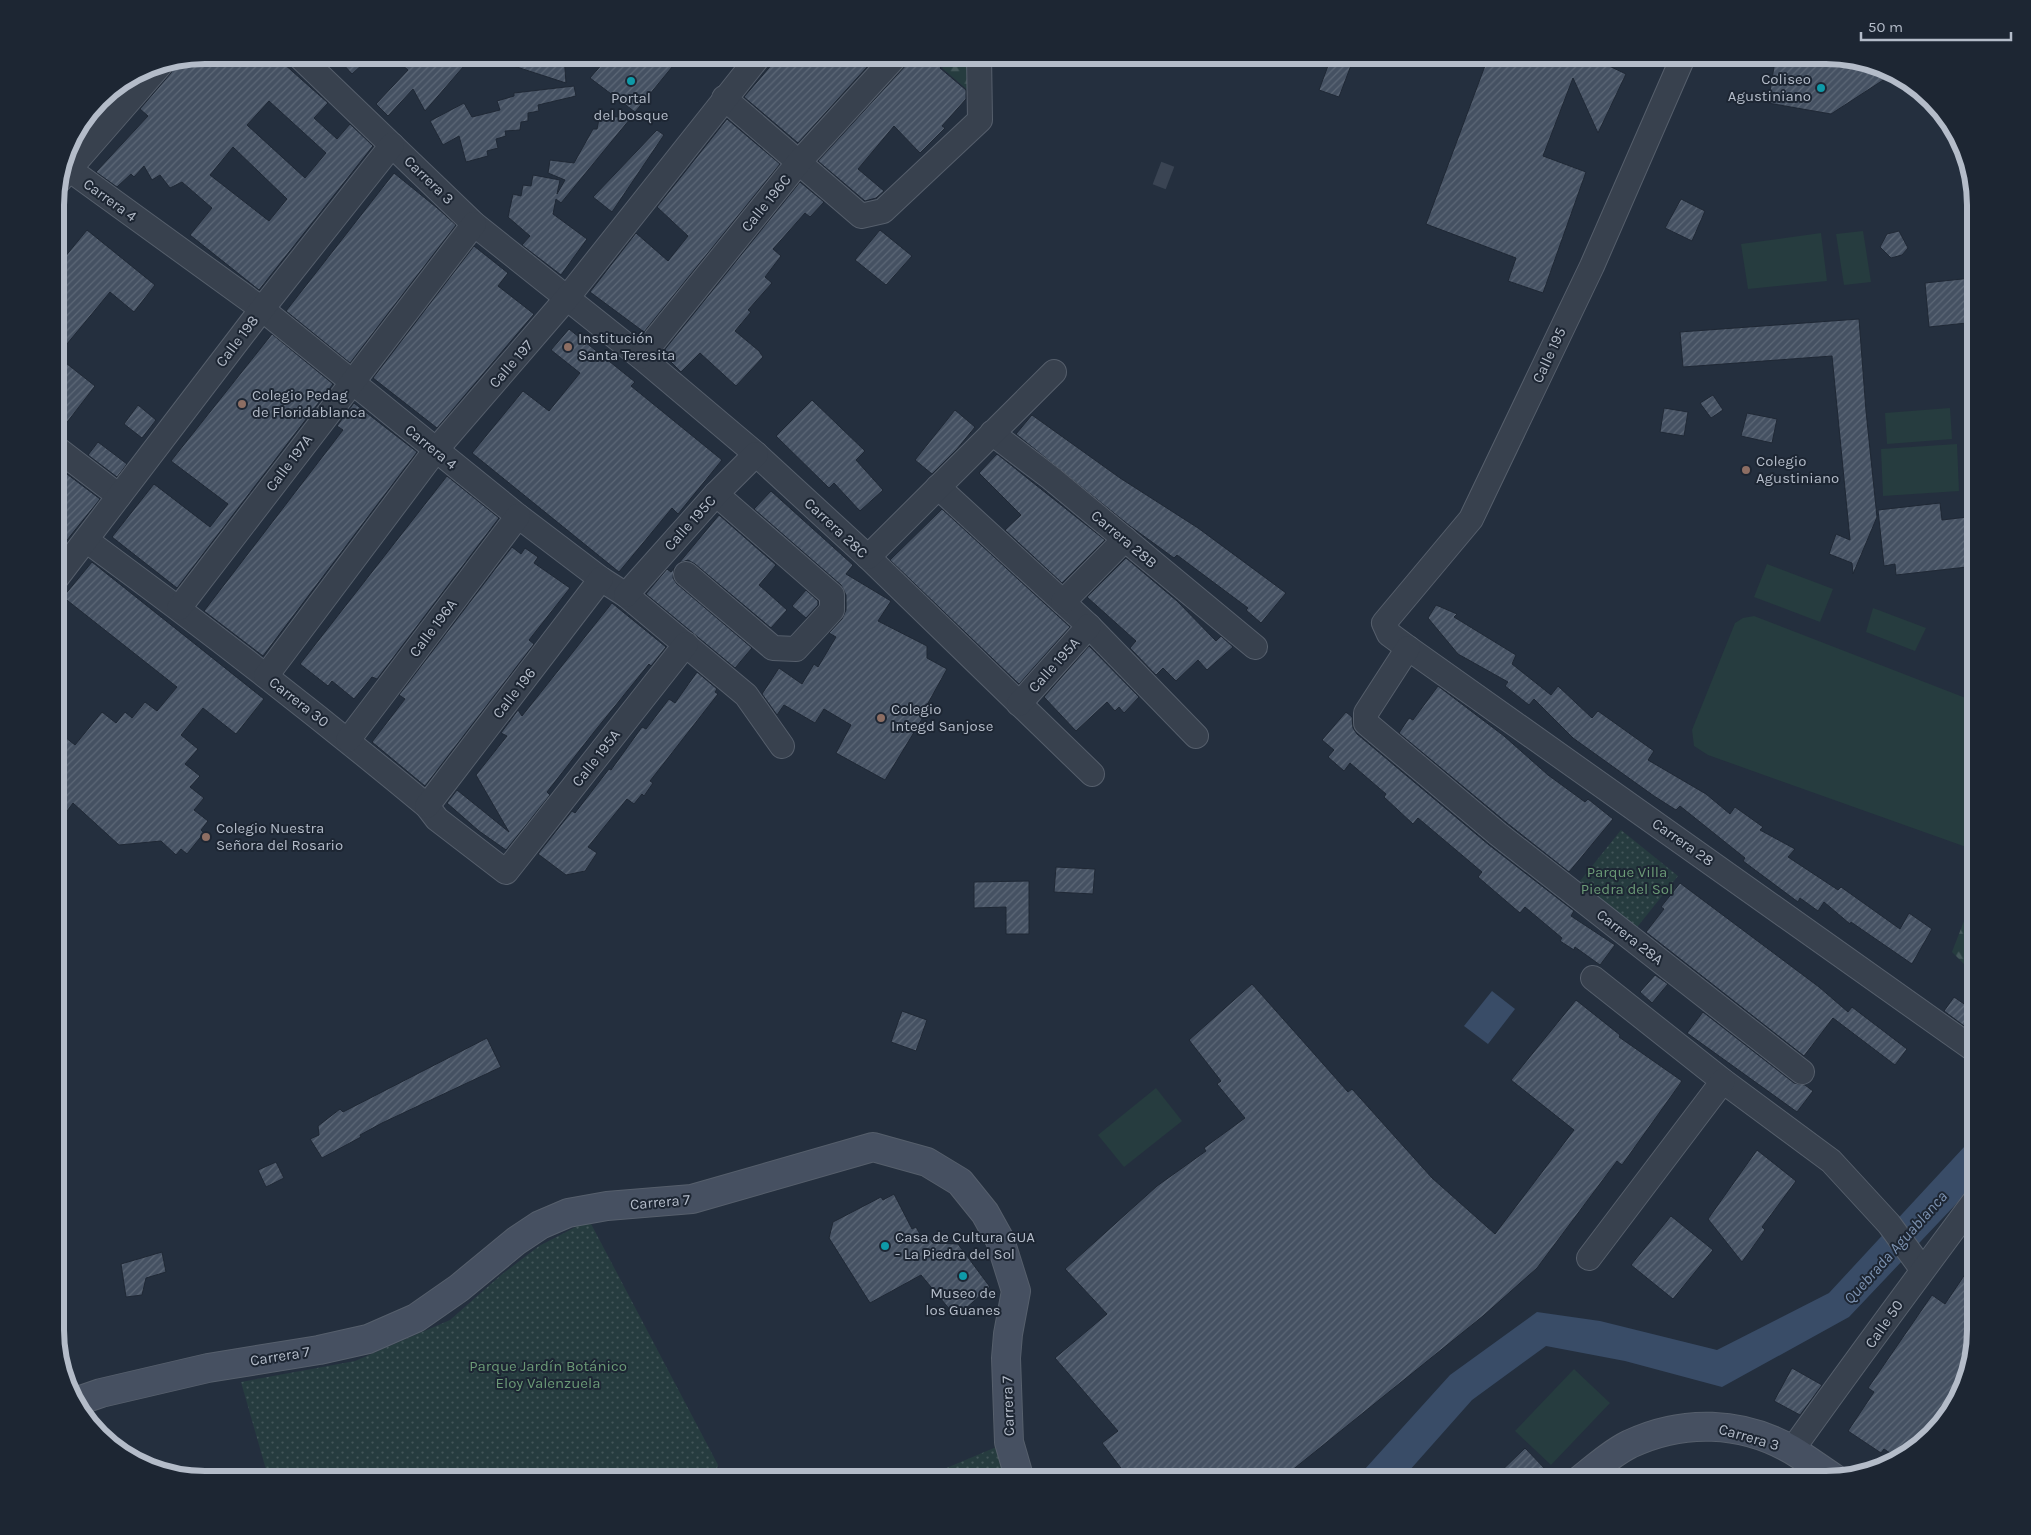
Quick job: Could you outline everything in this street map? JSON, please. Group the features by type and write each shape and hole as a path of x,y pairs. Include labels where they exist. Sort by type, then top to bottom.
{"main road":[{"name":"Carrera 7","path":"82,1400 101,1393 208,1368 319,1350 368,1339 416,1318 532,1230 568,1213 607,1206 692,1200 873,1147 927,1162 960,1182 985,1213 1000,1240 1016,1291 1008,1334 1006,1358 1009,1442 1017,1471"},
{"name":"Carrera 3","path":"1592,1471 1629,1444 1679,1427 1719,1426 1761,1437 1792,1450 1824,1471"}],"street":[{"name":"Carrera 3","path":"307,64 474,224 567,298"},
{"name":"Calle 197","path":"266,676 435,451 567,298 752,64"},
{"name":"Calle 196C","path":"640,357 799,162 888,64"},
{"path":"724,98 861,216 883,211 980,120 979,64"},
{"name":"Calle 195","path":"1389,634 1384,623 1471,518 1592,266 1680,64"},
{"path":"71,163 152,74"},
{"name":"Calle 198","path":"64,568 262,309 392,145"},
{"name":"Carrera 4","path":"67,174 262,309 435,451 518,516 600,579 626,594 746,695 782,746"},
{"name":"Calle 197A","path":"179,608 474,224"},
{"name":"Carrera 28C","path":"567,298 756,454 868,558 1092,774"},
{"path":"868,558 1054,372"},
{"name":"Carrera 28B","path":"992,433 1255,647"},
{"path":"64,454 119,496"},
{"name":"Calle 195C","path":"626,594 716,494 756,454"},
{"path":"938,487 1089,626 1196,736"},
{"path":"686,574 773,648 796,649 832,610 832,595 716,494"},
{"name":"Calle 196A","path":"348,740 518,516"},
{"name":"Carrera 30","path":"86,540 179,608 348,740 426,806 437,819 506,872"},
{"path":"1063,602 1125,540"},
{"name":"Calle 196","path":"426,806 600,579"},
{"name":"Calle 195A","path":"1019,704 1089,626"},
{"name":"Carrera 28","path":"1389,634 1967,1045"},
{"name":"Calle 195A","path":"506,872 686,644"},
{"name":"Carrera 28A","path":"1408,648 1366,713 1366,723 1498,834 1802,1072"},
{"path":"1593,978 1723,1081 1831,1161 1889,1224 1917,1262"},
{"path":"1589,1258 1723,1081"},
{"name":"Calle 50","path":"1792,1450 1864,1353 1917,1262 1967,1209"}],"green space":[{"path":"945,64 972,64 970,92 942,68"},
{"path":"1863,231 1871,282 1844,285 1836,234"},
{"path":"1821,233 1827,281 1748,289 1741,244"},
{"path":"1950,408 1952,439 1887,444 1885,413"},
{"path":"1957,444 1959,491 1883,496 1881,449"},
{"path":"1767,564 1833,589 1820,622 1754,597"},
{"path":"1873,608 1926,628 1915,651 1866,632"},
{"path":"1754,616 1967,699 1967,847 1708,755 1694,746 1692,730 1735,623 1743,618"},
{"name":"Parque Villa Piedra del Sol","path":"1621,830 1678,876 1634,931 1576,886"},
{"path":"1967,913 1967,967 1952,952"},
{"path":"1156,1088 1182,1121 1124,1167 1098,1135"},
{"name":"Parque Jardín Botánico Eloy Valenzuela","path":"589,1220 718,1465 716,1471 266,1471 241,1382 355,1361 450,1320 501,1275 539,1246"},
{"path":"1574,1369 1610,1403 1551,1465 1515,1431"},
{"path":"1001,1445 1006,1471 939,1471"}],"water":[{"path":"1492,991 1515,1009 1488,1044 1464,1026"},
{"name":"Quebrada Aguablanca","path":"1967,1143 1967,1192 1849,1317 1722,1387 1625,1361 1546,1346 1472,1400 1409,1471 1363,1471 1450,1375 1537,1312 1600,1321 1717,1350 1829,1293"}],"building":[{"path":"195,64 284,64 328,103 314,118 337,139 350,124 373,146 259,290 190,235 212,208 182,182 170,188 160,175 152,180 144,166 134,177 131,174 117,187 96,172 148,116 140,109 171,73 172,67","holes":["269,101 326,153 305,178 247,125","233,147 287,199 269,221 210,175"]},
{"path":"343,64 363,64 352,74"},
{"path":"401,64 462,64 464,66 425,111 413,89 388,116 376,104 408,70"},
{"path":"507,64 565,64 566,83"},
{"name":"Portal del bosque","path":"602,64 675,64 635,112 590,78"},
{"path":"772,64 870,64 798,143 744,97"},
{"path":"907,64 944,64 940,68 966,90 966,99 942,126 945,128 920,153 894,126 858,169 884,191 876,198 865,201 818,161"},
{"path":"1329,64 1352,64 1339,97 1319,90"},
{"path":"1486,64 1605,64 1626,74 1598,133 1573,78 1543,156 1586,172 1543,293 1508,281 1516,258 1426,224"},
{"name":"Coliseo Agustiniano","path":"1774,64 1854,66 1887,77 1831,114 1768,103"},
{"path":"574,86 576,96 538,105 539,111 528,113 528,121 521,122 520,130 505,131 506,136 496,139 498,148 487,151 488,156 466,162 459,136 443,145 430,121 464,103 472,117 500,110 497,101 514,96 514,93"},
{"path":"600,114 630,119 561,203 556,199 553,214 587,239 561,275 522,245 530,236 508,217 513,194 521,196 523,185 531,186 533,175 560,180 557,194 565,180 548,173 550,160 574,163 593,129 597,129"},
{"path":"96,116 97,117 83,133"},
{"path":"727,119 780,164 644,332 590,292 636,233 668,261 688,236 657,207"},
{"path":"657,130 664,135 612,212 593,197"},
{"path":"394,173 456,225 350,363 286,311"},
{"path":"800,182 824,202 810,217 805,213 773,249 781,256 765,277 772,283 748,310 751,312 735,331 759,351 763,357 736,386 700,353 681,372 662,353"},
{"path":"1681,199 1705,211 1692,241 1665,228"},
{"path":"87,230 155,285 134,312 110,292 64,348 64,258"},
{"path":"880,230 912,256 886,285 855,260"},
{"path":"1899,231 1908,248 1902,255 1891,258 1880,247 1887,234"},
{"path":"474,246 508,273 498,286 534,314 437,428 373,378"},
{"path":"1967,278 1967,323 1929,327 1925,283"},
{"path":"1859,319 1877,517 1853,574 1852,563 1829,554 1836,534 1850,540 1832,356 1683,367 1680,332"},
{"path":"569,329 635,382 631,386 722,460 678,514 672,508 619,572 472,453 523,391 549,411 580,373 551,350"},
{"path":"272,334 333,384 177,588 112,537 154,484 210,527 228,504 171,461"},
{"path":"64,362 95,386 64,426"},
{"path":"1713,395 1723,410 1711,418 1700,403"},
{"path":"812,400 865,451 856,460 883,490 860,511 834,483 829,488 776,436"},
{"path":"354,403 417,452 263,656 204,611 343,430 337,426"},
{"path":"138,405 156,420 142,438 124,424"},
{"path":"1664,408 1688,412 1684,436 1660,432"},
{"path":"955,410 975,427 957,449 932,474 915,460"},
{"path":"1747,413 1777,419 1772,443 1741,436"},
{"path":"1032,415 1120,478 1198,528 1286,593 1261,623 1246,610 1248,608 1177,555 1174,558 1130,526 1016,434"},
{"path":"98,442 127,464 117,477 88,455"},
{"path":"997,454 1105,540 1062,583 1005,530 1021,515 979,473"},
{"path":"64,472 100,499 64,544"},
{"path":"447,476 499,518 377,679 372,677 354,699 332,681 328,686 300,664"},
{"path":"771,491 853,565 846,574 891,601 878,621 927,646 927,658 947,669 927,705 930,706 885,780 836,753 851,725 824,709 815,723 784,705 777,715 762,694 779,668 802,684 814,664 818,667 836,637 829,633 842,619 846,610 846,595 841,585 754,509"},
{"path":"1940,503 1942,520 1967,517 1967,567 1896,575 1895,564 1884,566 1878,510"},
{"path":"942,509 1070,627 1019,684 890,560"},
{"path":"719,515 776,565 759,585 787,610 771,628 695,564 688,560 679,563"},
{"path":"512,547 521,554 525,548 538,557 534,563 570,588 529,640 534,644 425,786 372,742 405,699 399,695"},
{"path":"1126,558 1177,601 1216,641 1221,636 1233,647 1207,670 1198,660 1176,681 1163,668 1156,675 1130,648 1136,641 1087,597"},
{"path":"92,562 264,699 236,734 203,708 181,735 198,749 185,764 200,776 190,787 204,798 194,810 208,821 201,830 204,833 187,854 181,849 176,855 161,841 119,845 73,803 64,815 64,736 75,745 102,712 116,723 125,712 132,718 145,702 157,711 177,687 64,598"},
{"path":"674,568 673,578 677,584 752,648 735,668 646,594 667,569 671,572"},
{"path":"806,590 818,601 818,605 806,618 792,606"},
{"path":"612,603 666,647 651,666 649,664 594,732 547,792 550,795 506,850 479,831 447,803 457,790 509,832 476,775 507,736 501,733 518,710 522,716"},
{"path":"1436,605 1457,614 1454,617 1516,655 1512,664 1551,695 1558,686 1592,718 1598,711 1654,751 1648,760 1706,794 1730,814 1735,807 1763,827 1760,830 1795,849 1788,857 1838,890 1841,887 1900,929 1909,913 1932,929 1912,964 1851,922 1850,924 1824,902 1818,911 1800,898 1798,902 1743,861 1745,858 1680,806 1676,810 1573,738 1534,699 1529,705 1505,686 1508,682 1458,654 1428,618"},
{"path":"1089,646 1139,697 1124,713 1119,707 1115,711 1107,702 1076,731 1044,697"},
{"path":"697,672 717,689 715,692 718,694 650,781 653,783 644,796 642,794 634,804 627,799 588,847 597,853 585,871 566,875 538,854 572,811 575,813 609,769 611,770 642,727 646,729 669,699 675,703"},
{"path":"1438,686 1504,736 1548,775 1585,802 1588,799 1613,819 1569,872 1399,733 1409,718 1413,720"},
{"path":"1346,712 1352,717 1353,728 1357,734 1489,845 1574,911 1571,916 1615,945 1600,965 1575,947 1574,950 1560,941 1562,938 1525,907 1520,913 1478,877 1482,872 1418,818 1413,824 1384,797 1386,794 1350,763 1344,771 1328,757 1334,750 1322,740"},
{"path":"1056,867 1095,869 1093,894 1054,892"},
{"path":"1029,881 1029,934 1006,934 1006,907 974,908 974,882"},
{"path":"1680,883 1819,987 1848,1012 1852,1007 1907,1049 1895,1065 1833,1018 1804,1056 1646,932 1664,909 1661,907"},
{"path":"1655,975 1668,984 1652,1003 1640,992"},
{"path":"1252,984 1348,1092 1352,1089 1432,1178 1495,1234 1574,1130 1511,1080 1576,1000 1620,1035 1619,1037 1682,1081 1622,1165 1617,1161 1537,1268 1483,1316 1291,1471 1123,1471 1102,1443 1118,1431 1055,1358 1107,1314 1065,1269 1157,1186 1206,1151 1204,1148 1245,1118 1217,1084 1221,1081 1189,1040"},
{"path":"1954,997 1967,1006 1967,1028 1944,1011"},
{"path":"902,1011 927,1020 916,1051 891,1042"},
{"path":"1703,1012 1794,1083 1805,1085 1813,1091 1797,1112 1687,1033"},
{"path":"487,1038 501,1067 382,1123 360,1135 361,1137 322,1158 310,1139 319,1135 318,1126 340,1109 343,1112"},
{"path":"1757,1150 1796,1181 1762,1227 1765,1230 1742,1262 1708,1219"},
{"path":"276,1162 284,1178 266,1187 258,1170"},
{"name":"Casa de Cultura GUA - La Piedra del Sol","path":"894,1194 912,1229 916,1227 922,1238 926,1235 933,1243 958,1244 990,1287 956,1317 921,1275 870,1303 829,1238 833,1222 881,1197 883,1200"},
{"path":"1671,1216 1713,1250 1673,1299 1631,1265"},
{"path":"162,1252 166,1272 146,1278 142,1295 126,1297 121,1264"},
{"path":"1967,1271 1966,1349 1960,1376 1953,1393 1944,1409 1926,1430 1905,1448 1893,1455 1884,1449 1881,1453 1848,1431 1874,1392 1868,1388 1932,1295 1945,1304"},
{"path":"1792,1368 1822,1385 1800,1415 1774,1401"},
{"path":"1525,1448 1547,1471 1501,1471"}],"tunnel":[{"path":"1157,173 1170,178"}],"place":[{"name":"Portal del bosque","path":"631,81"},
{"name":"Coliseo Agustiniano","path":"1821,88"},
{"name":"Institución Santa Teresita","path":"568,347"},
{"name":"Colegio Pedag de Floridablanca","path":"242,404"},
{"name":"Colegio Agustiniano","path":"1746,470"},
{"name":"Colegio Integd Sanjose","path":"881,718"},
{"name":"Colegio Nuestra Señora del Rosario","path":"206,837"},
{"name":"Casa de Cultura GUA - La Piedra del Sol","path":"885,1246"},
{"name":"Museo de los Guanes","path":"963,1276"}]}
